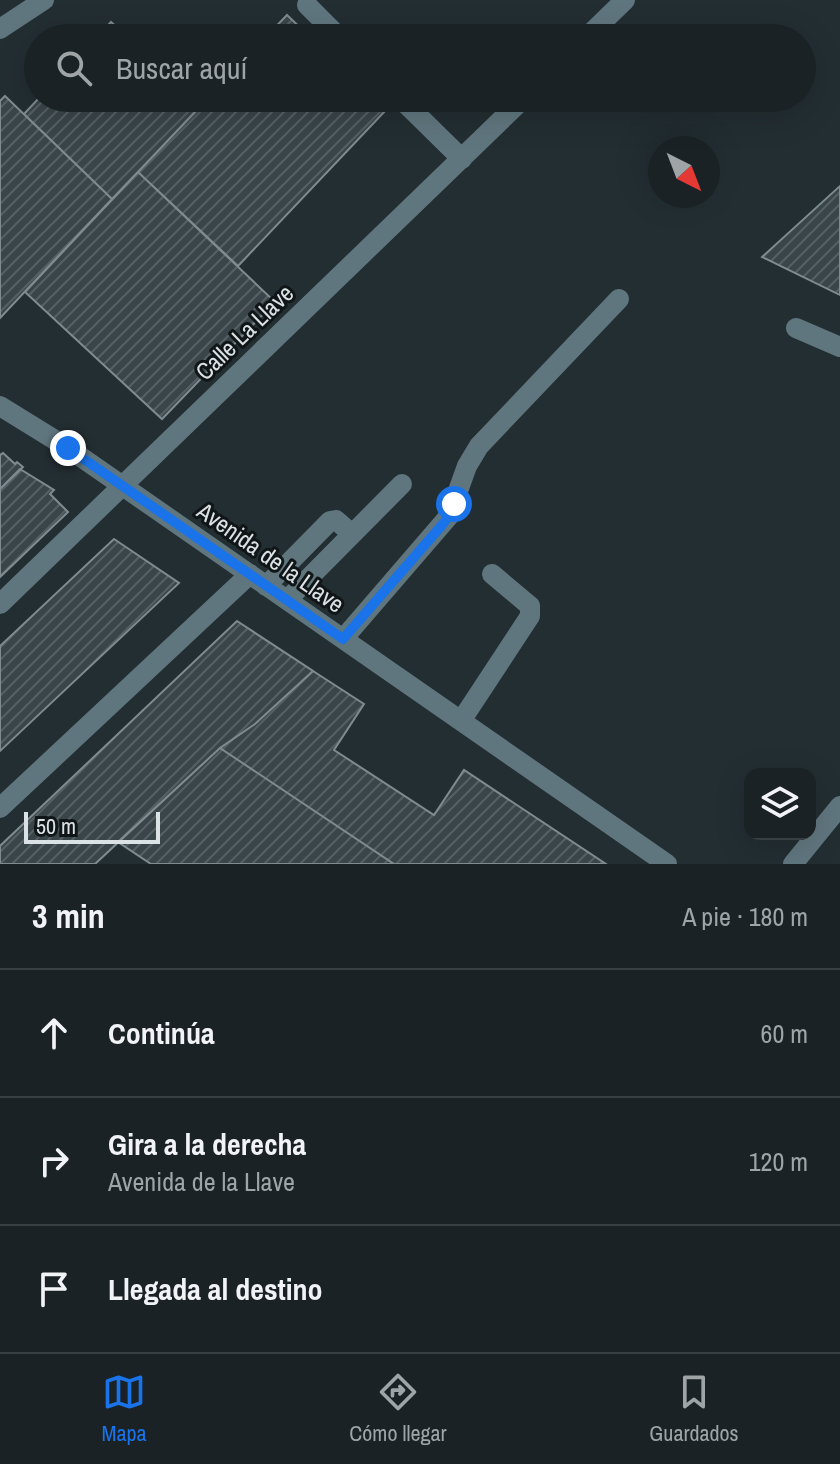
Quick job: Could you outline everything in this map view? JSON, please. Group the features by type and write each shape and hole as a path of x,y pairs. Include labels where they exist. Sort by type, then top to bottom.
{"street":[{"path":"0,29 44,0"},
{"path":"600,24 625,0"},
{"path":"307,5 326,24"},
{"path":"414,112 462,159"},
{"name":"Calle La Llave","path":"0,604 510,112"},
{"path":"343,639 449,516 467,466 479,446 619,299"},
{"path":"796,328 840,347"},
{"name":"Avenida de la Llave","path":"0,406 68,448 667,864"},
{"path":"287,600 402,484"},
{"path":"0,808 258,580 330,521 336,520 352,534"},
{"path":"461,721 531,611 530,606 492,574"},
{"path":"793,864 840,806"}],"building":[{"path":"287,15 296,24 278,24"},
{"path":"5,96 112,199 0,318 0,101"},
{"path":"26,112 195,112 112,199 24,114"},
{"path":"195,112 384,112 238,266 138,172"},
{"path":"138,172 275,302 162,419 25,292"},
{"path":"840,186 840,295 762,257"},
{"path":"3,453 23,467 0,489 0,455"},
{"path":"20,469 54,490 50,494 68,512 0,577 0,489"},
{"path":"114,539 179,583 0,751 0,646"},
{"path":"237,621 313,671 255,724 220,748 95,864 0,864 0,846"},
{"path":"313,671 364,704 334,750 434,815 464,770 606,864 394,864 220,748 255,724"},
{"path":"220,748 394,864 151,864 118,842"}],"route":[{"path":"68,448 343,639 442,525 454,504"}]}
